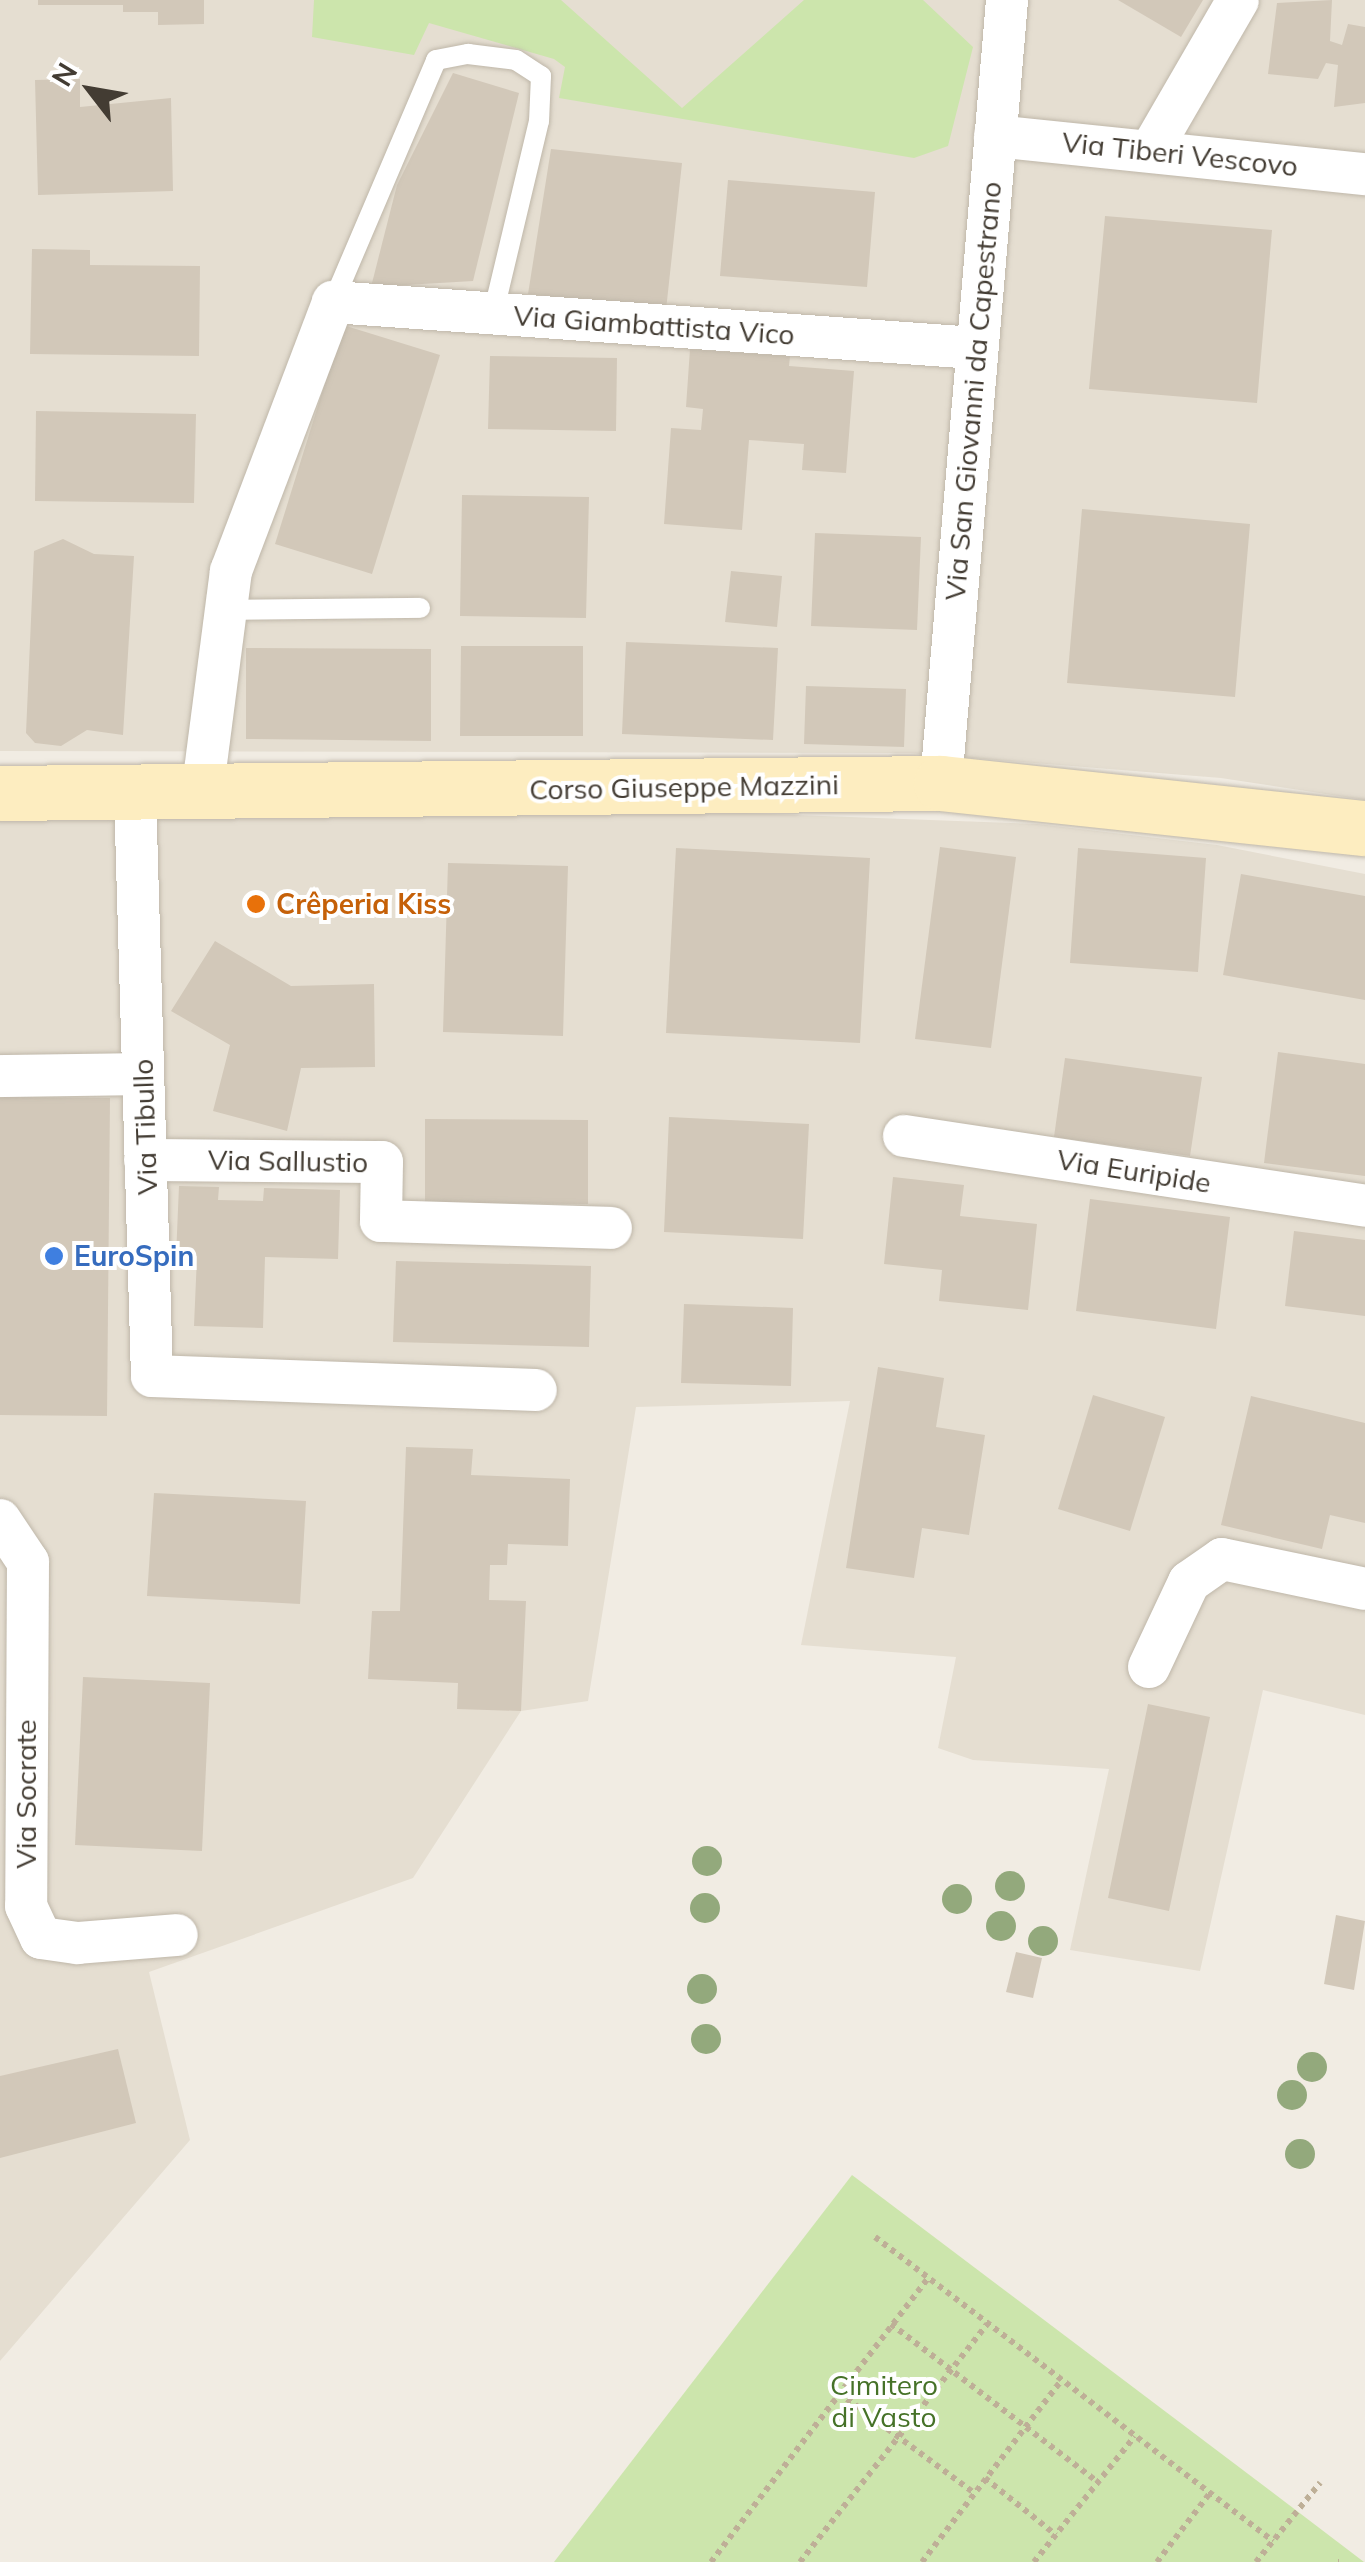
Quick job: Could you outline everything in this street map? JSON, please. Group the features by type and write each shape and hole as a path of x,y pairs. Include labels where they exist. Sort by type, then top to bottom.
{"main road":[{"name":"Corso Giuseppe Mazzini","path":"0,793 202,794 941,783 1365,828"}],"street":[{"name":"Via San Giovanni da Capestrano","path":"941,783 1007,0"},
{"path":"1150,150 1238,0"},
{"name":"Via Tiberi Vescovo","path":"996,136 1365,174"},
{"path":"202,794 231,571 333,302"},
{"name":"Via Giambattista Vico","path":"333,302 976,348"},
{"name":"Via Tibullo","path":"135,794 152,1376 536,1390"},
{"path":"0,1076 143,1074"},
{"name":"Via Euripide","path":"904,1136 1365,1206"},
{"name":"Via Sallustio","path":"146,1160 382,1162 380,1221 611,1228"},
{"name":"Via Socrate","path":"0,1520 28,1562 26,1906 41,1938 78,1943 178,1935"},
{"path":"1149,1667 1189,1582 1222,1559 1365,1589"}],"lane":[{"path":"333,302 436,60 468,54 516,60 541,76 539,121 493,314"},
{"path":"224,610 420,608"}],"path":[{"path":"875,2237 1273,2541"},
{"path":"711,2562 928,2278"},
{"path":"891,2324 1098,2482"},
{"path":"800,2562 987,2324"},
{"path":"922,2562 1061,2380"},
{"path":"840,2392 974,2494"},
{"path":"1034,2562 1135,2436"},
{"path":"985,2478 1056,2535"},
{"path":"1256,2562 1320,2482"},
{"path":"1156,2562 1210,2494"}],"shaded area":[{"path":"0,0 1365,0 1365,800 1221,778 910,753 0,751"},
{"path":"716,812 1037,824 1217,845 1365,874 1365,1715 1263,1690 1200,1971 1070,1950 1109,1769 973,1760 938,1748 956,1657 801,1645 850,1401 636,1407 588,1701 521,1711 413,1878 149,1972 190,2140 0,2361 0,813"}],"green space":[{"path":"314,0 561,0 682,108 804,0 923,0 973,47 948,146 914,158 559,98 565,67 554,59 429,23 414,55 312,37"},
{"name":"Cimitero di Vasto","path":"852,2175 1297,2511 1364,2562 554,2562"}],"building":[{"path":"38,0 204,0 204,24 158,25 158,12 123,12 123,5 38,5"},
{"path":"1118,0 1203,0 1181,37"},
{"path":"1332,0 1330,41 1342,45 1348,24 1365,27 1365,103 1334,107 1338,65 1326,63 1318,79 1268,74 1277,3"},
{"path":"453,73 519,93 473,281 371,287 397,185"},
{"path":"80,79 80,107 171,98 173,191 38,195 35,80"},
{"path":"551,149 682,163 666,310 528,294"},
{"path":"728,180 875,192 867,287 720,276"},
{"path":"1105,216 1272,230 1257,403 1089,389"},
{"path":"32,249 90,250 90,265 200,266 199,356 30,354"},
{"path":"343,325 440,355 372,574 275,544"},
{"path":"690,349 790,356 789,366 854,371 846,473 802,470 804,444 749,440 742,530 664,524 671,428 701,430 703,409 686,407"},
{"path":"490,356 617,358 616,431 488,429"},
{"path":"36,411 196,414 194,503 35,501"},
{"path":"462,495 589,497 586,618 460,616"},
{"path":"1082,509 1250,524 1235,697 1067,683"},
{"path":"815,533 921,537 917,630 811,626"},
{"path":"63,539 94,554 134,556 123,735 87,730 61,746 35,743 26,733 34,551"},
{"path":"731,571 782,576 777,627 725,622"},
{"path":"626,642 778,648 773,740 622,734"},
{"path":"461,646 583,646 583,736 460,736"},
{"path":"246,648 431,649 431,741 246,739"},
{"path":"806,686 906,689 904,747 804,744"},
{"path":"940,847 1016,857 991,1048 915,1039"},
{"path":"676,848 870,858 860,1043 666,1033"},
{"path":"1078,848 1206,858 1198,972 1070,963"},
{"path":"448,863 568,866 563,1036 443,1032"},
{"path":"1241,874 1365,896 1365,1000 1223,975"},
{"path":"215,941 291,986 374,984 375,1067 301,1068 287,1131 213,1111 230,1045 171,1011"},
{"path":"1278,1052 1365,1064 1365,1176 1264,1163"},
{"path":"1065,1058 1202,1077 1190,1156 1054,1137"},
{"name":"EuroSpin","path":"0,1097 110,1098 107,1416 0,1415"},
{"path":"669,1117 809,1124 803,1239 664,1232"},
{"path":"425,1119 588,1120 588,1204 425,1203"},
{"path":"893,1177 964,1185 960,1216 1037,1224 1028,1310 939,1301 942,1270 884,1264"},
{"path":"179,1186 219,1187 218,1200 263,1201 264,1188 340,1190 338,1259 265,1257 263,1328 194,1326 197,1256 176,1256"},
{"path":"1090,1199 1230,1217 1216,1329 1076,1311"},
{"path":"1294,1231 1365,1240 1365,1316 1285,1306"},
{"path":"396,1261 591,1266 589,1347 393,1342"},
{"path":"684,1304 793,1308 791,1386 681,1383"},
{"path":"878,1367 944,1378 936,1427 985,1435 969,1535 922,1528 914,1578 846,1568"},
{"path":"1093,1395 1165,1417 1130,1531 1058,1509"},
{"path":"1251,1396 1365,1423 1365,1523 1330,1515 1322,1549 1221,1525"},
{"path":"406,1447 473,1449 471,1475 570,1479 568,1546 508,1544 507,1565 490,1565 489,1600 526,1601 521,1711 457,1709 458,1683 368,1679 372,1611 400,1611"},
{"path":"154,1493 306,1501 300,1604 147,1596"},
{"path":"83,1677 210,1683 202,1851 75,1845"},
{"path":"1148,1704 1210,1717 1169,1911 1108,1898"},
{"path":"1336,1915 1365,1921 1354,1990 1324,1984"},
{"path":"1016,1952 1042,1958 1033,1998 1006,1992"},
{"path":"118,2049 136,2123 0,2158 0,2076"}],"place":[{"name":"Crêperia Kiss","path":"256,904"},
{"name":"EuroSpin","path":"54,1256"}]}
